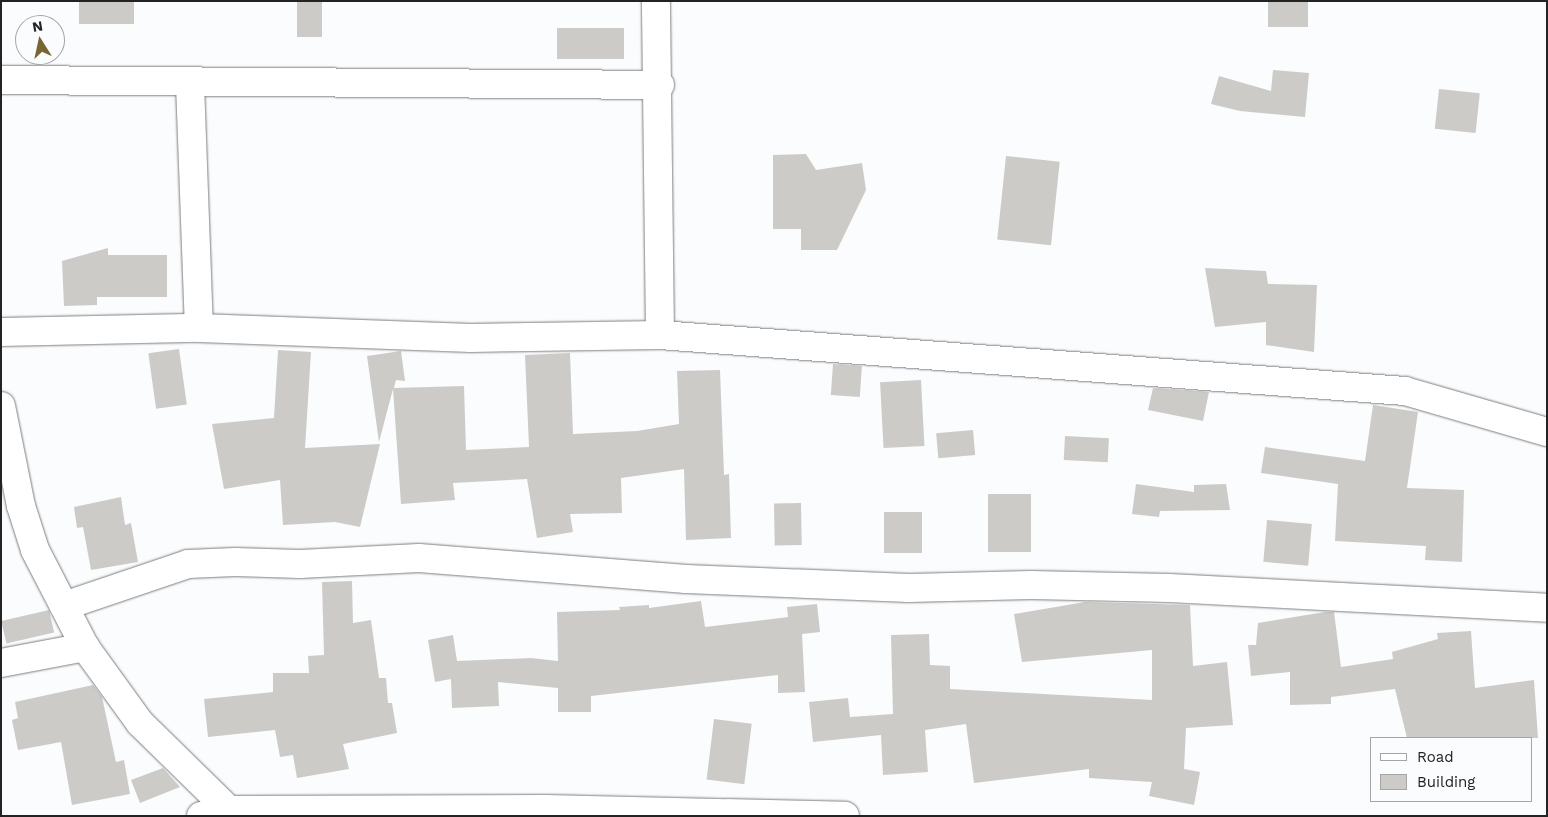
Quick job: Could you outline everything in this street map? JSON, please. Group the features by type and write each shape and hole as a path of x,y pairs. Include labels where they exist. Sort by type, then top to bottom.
{"street":[{"path":"656,1 660,85 660,335"},
{"path":"1,80 190,84 660,85"},
{"path":"190,84 199,328"},
{"path":"1,332 199,328 471,338 660,335 1405,391 1547,432"},
{"path":"1,406 11,505 86,647 140,723 233,813"},
{"path":"64,606 188,564 235,562 300,564 419,558 686,579 908,588 1031,585 1169,588 1547,608"},
{"path":"1,663 86,647"},
{"path":"201,816 233,813 546,809 845,816"}],"building":[{"path":"79,1 134,1 134,24 79,24"},
{"path":"297,1 322,1 322,37 297,37"},
{"path":"1268,1 1308,1 1308,27 1268,27"},
{"path":"557,28 624,28 624,59 557,59"},
{"path":"1273,70 1309,73 1305,117 1240,111 1211,104 1219,76 1271,91"},
{"path":"1439,89 1480,93 1476,133 1435,129"},
{"path":"806,154 816,170 862,163 866,190 837,250 801,250 801,229 773,229 773,155"},
{"path":"1006,156 1060,162 1051,245 997,240"},
{"path":"108,248 108,255 167,255 167,297 97,297 97,305 64,306 62,261"},
{"path":"1205,268 1266,271 1268,284 1317,285 1314,352 1266,345 1266,322 1215,327"},
{"path":"179,349 187,404 156,409 148,353"},
{"path":"278,350 311,352 305,448 380,444 360,527 335,522 283,525 280,480 224,489 212,424 274,418"},
{"path":"401,351 405,381 396,380 394,388 464,386 466,450 529,447 525,355 570,353 573,434 637,431 679,424 677,371 720,370 724,475 729,474 731,538 686,540 684,469 621,478 622,513 570,514 573,532 537,538 527,479 453,483 455,500 401,504 393,389 379,442 367,356"},
{"path":"833,364 862,366 860,397 831,395"},
{"path":"921,380 924,446 884,448 880,382"},
{"path":"1153,388 1209,392 1203,421 1148,410"},
{"path":"1373,405 1418,412 1407,488 1464,490 1462,562 1425,560 1426,546 1335,541 1338,484 1261,473 1265,447 1365,461"},
{"path":"973,430 975,455 938,458 936,433"},
{"path":"1065,436 1109,438 1108,462 1064,460"},
{"path":"1136,484 1194,492 1194,485 1226,484 1230,510 1160,511 1159,517 1132,514"},
{"path":"988,494 1031,494 1031,552 988,552"},
{"path":"121,497 125,525 131,523 138,562 91,570 83,527 77,528 74,507"},
{"path":"774,503 801,503 802,545 775,545"},
{"path":"884,512 922,512 922,553 884,553"},
{"path":"1267,520 1312,524 1308,566 1263,562"},
{"path":"352,581 353,623 371,620 379,678 386,678 388,703 392,703 397,733 343,744 349,769 297,778 293,755 280,757 275,730 208,737 204,699 273,692 273,673 309,673 308,656 324,655 322,582"},
{"path":"701,601 705,627 788,617 787,607 817,604 820,632 802,634 805,692 778,693 778,675 591,696 591,712 558,712 558,688 498,682 499,706 452,708 451,679 435,682 428,640 453,635 457,661 531,658 558,661 557,612 620,610 619,607 649,605 649,608"},
{"path":"1085,602 1190,605 1193,666 1227,662 1233,725 1186,728 1184,769 1200,772 1194,805 1149,796 1152,782 1089,778 1089,769 974,783 966,724 925,730 928,772 883,775 881,735 813,742 809,702 848,698 850,717 893,714 891,635 929,634 930,665 950,666 950,689 1152,700 1152,650 1022,662 1014,614"},
{"path":"49,610 54,632 6,643 1,621"},
{"path":"1334,612 1341,667 1393,659 1392,652 1438,639 1437,633 1471,631 1475,688 1534,680 1538,738 1407,737 1395,689 1331,697 1331,704 1290,705 1290,672 1251,676 1248,645 1256,645 1258,623"},
{"path":"93,685 102,697 116,762 124,760 130,794 72,805 61,742 18,750 12,720 18,718 15,702"},
{"path":"714,719 752,724 744,784 707,780"},
{"path":"163,768 180,787 140,803 131,780"}]}
